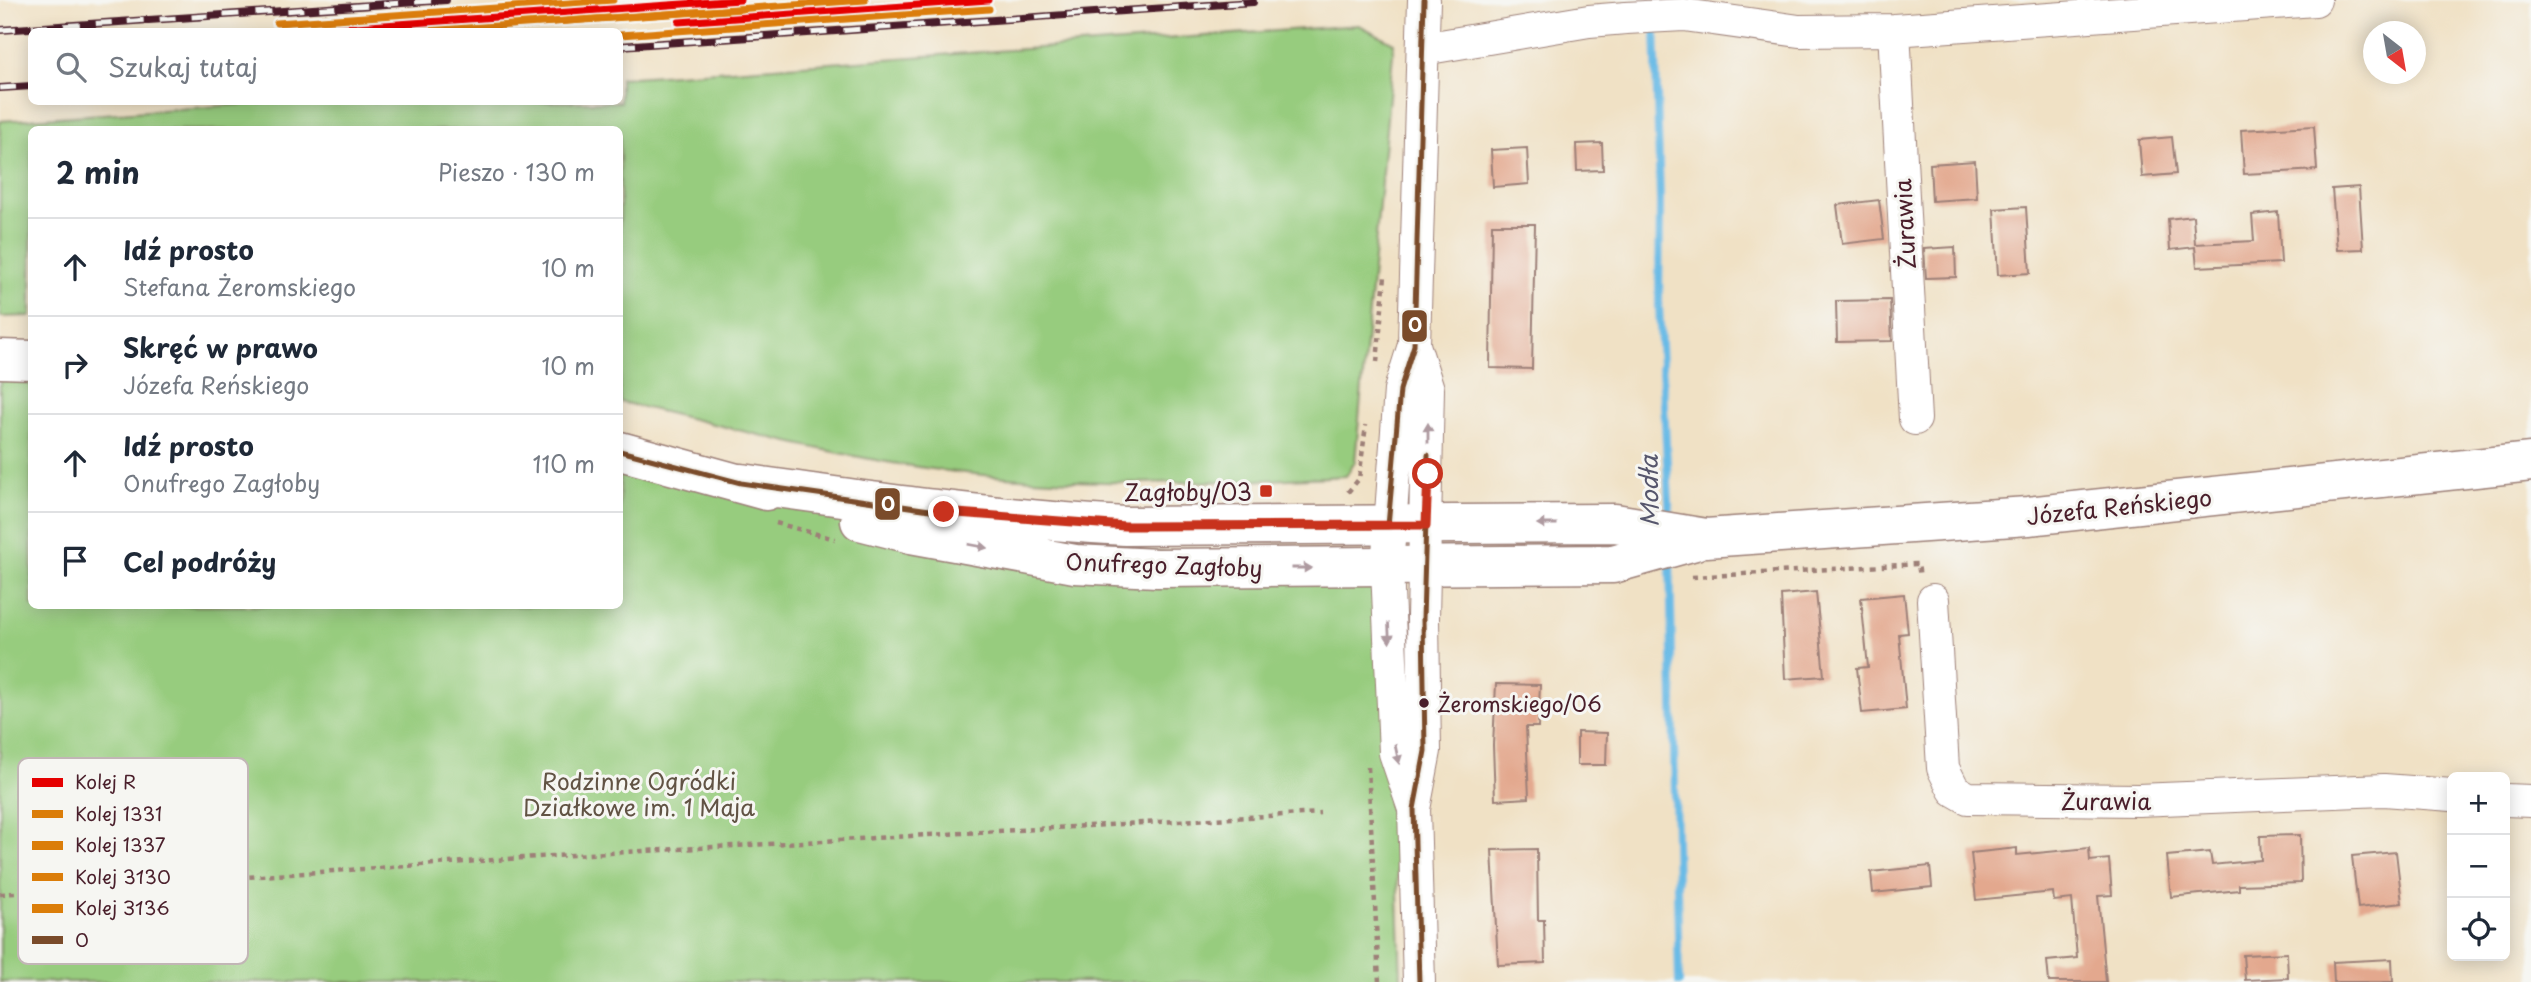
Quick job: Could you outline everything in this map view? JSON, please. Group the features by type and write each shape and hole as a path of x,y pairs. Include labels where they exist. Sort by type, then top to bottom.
{"main road":[{"path":"0,359 28,360"},
{"name":"Onufrego Zagłoby","path":"623,453 741,482 853,519 911,534 1075,564 1171,568 1387,568"},
{"name":"Józefa Reńskiego","path":"1387,568 1613,564 1706,538 2017,517 2531,462"},
{"name":"Onufrego Zagłoby","path":"741,482 944,512 1048,522 1125,526 1388,526"},
{"name":"Józefa Reńskiego","path":"1388,526 1615,523 1706,538"}],"street":[{"path":"1414,809 1395,753 1387,568 1400,390 1413,345 1424,0"},
{"path":"1423,49 1589,21 1626,18 1684,15 1800,31 1894,30 2315,0"},
{"name":"Żurawia","path":"1894,30 1915,419"},
{"path":"1413,345 1428,389 1424,567 1425,751 1414,809 1419,982"},
{"name":"Żurawia","path":"1933,600 1943,768 1954,790 1968,798 2138,800 2384,790 2447,795"},
{"path":"2510,800 2531,801"}],"path":[{"path":"1375,376 1385,266"},
{"path":"1342,494 1350,491 1359,479 1368,416"},
{"path":"1714,575 1918,564 1922,592 1933,600"},
{"path":"1367,757 1380,982"},
{"path":"248,877 551,857 1320,813"},
{"path":"0,894 18,893"}],"green space":[{"path":"1359,25 1394,43 1355,462 1346,476 1242,481 1087,482 984,475 853,456 623,403 623,126 28,126 28,316 0,317 0,121 236,105 623,105 623,78"},
{"name":"Rodzinne Ogródki Działkowe im. 1 Maja","path":"0,359 28,360 28,609 623,609 623,456 911,534 1387,568 1401,982 0,982"}],"building":[{"path":"2314,126 2317,170 2244,174 2241,130"},
{"path":"2172,137 2176,174 2142,177 2139,140"},
{"path":"1602,143 1603,170 1577,171 1576,144"},
{"path":"1527,148 1529,184 1493,187 1491,150"},
{"path":"1975,161 1977,198 1932,201 1930,164"},
{"path":"2359,187 2363,249 2337,250 2332,189"},
{"path":"1879,200 1884,239 1842,244 1837,205"},
{"path":"2026,207 2030,273 1998,275 1994,209"},
{"path":"2278,212 2281,263 2197,267 2195,247 2170,250 2168,219 2193,216 2195,244 2254,241 2252,215"},
{"path":"1492,224 1535,224 1532,369 1490,368"},
{"path":"1955,247 1956,277 1926,278 1924,249"},
{"path":"1890,300 1892,341 1837,342 1836,301"},
{"path":"1816,592 1824,676 1785,679 1781,595"},
{"path":"1904,594 1908,633 1899,634 1906,709 1862,713 1857,668 1868,667 1861,598"},
{"path":"1496,684 1540,685 1538,727 1526,727 1529,798 1495,800 1493,745"},
{"path":"1577,732 1607,733 1606,765 1577,765"},
{"path":"2300,835 2301,883 2239,885 2239,890 2171,897 2167,856 2210,852 2212,865 2261,860 2260,836"},
{"path":"2017,848 2017,855 2089,848 2090,861 2109,859 2112,895 2098,896 2106,982 2049,982 2047,961 2077,958 2072,899 2054,901 2053,892 1976,900 1971,853"},
{"path":"1537,849 1538,920 1544,920 1545,963 1498,965 1492,850"},
{"path":"2396,852 2402,903 2358,908 2352,856"},
{"path":"1930,866 1932,887 1873,893 1871,872"},
{"path":"2287,953 2288,978 2245,980 2243,955"},
{"path":"2392,959 2393,982 2334,982 2333,962"}],"waterway":[{"name":"Modła","path":"1655,24 1660,201 1659,306 1670,522"},
{"name":"Modła","path":"1670,559 1679,982"}],"railway":[{"path":"30,28 446,0"},
{"path":"623,46 1253,2"},
{"path":"0,30 28,28"},
{"path":"0,88 28,86"}],"rail line":[{"name":"1337","path":"277,23 613,0"},
{"name":"R","path":"342,28 740,0"},
{"name":"3136","path":"538,23 865,0"},
{"name":"R","path":"679,22 988,0"},
{"name":"1331","path":"469,28 741,9"},
{"name":"3130","path":"623,35 989,9"}],"transit line":[{"name":"0","path":"623,452 741,483 944,512 1125,526 1388,526 1400,390 1414,345 1424,0"},
{"name":"0","path":"1419,982 1414,809 1425,751 1423,619 1428,455"}],"place":[{"name":"Zagłoby/03","path":"1266,491"},
{"name":"Żeromskiego/06","path":"1424,703"}],"route":[{"path":"944,512 1125,526 1426,525 1428,474"}]}
